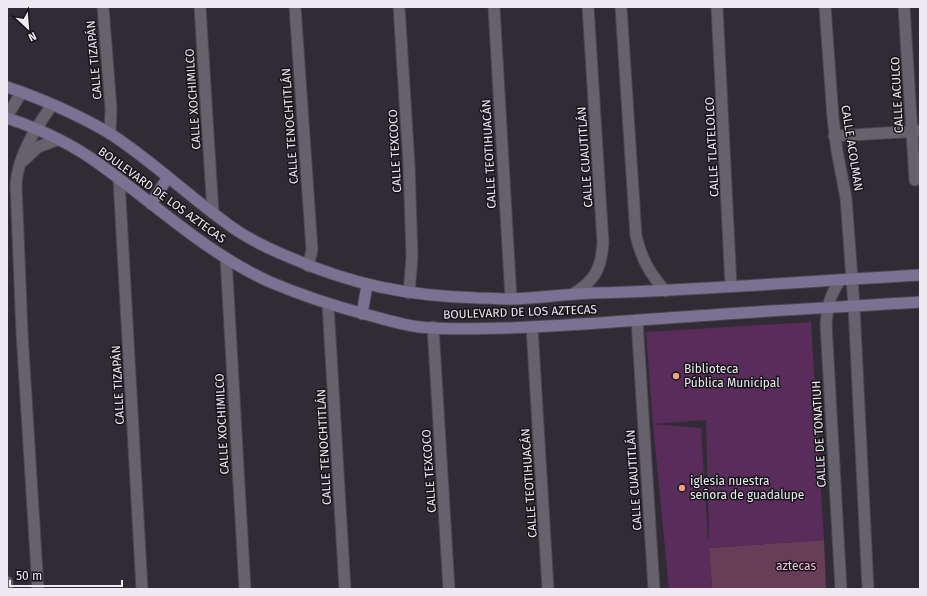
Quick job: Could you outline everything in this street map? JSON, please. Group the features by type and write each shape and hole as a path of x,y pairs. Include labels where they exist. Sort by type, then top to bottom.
{"main road":[{"name":"BOULEVARD DE LOS AZTECAS","path":"7,87 52,105 110,134 168,177 225,223 263,245 308,266 367,285 409,293 450,297 511,299 573,294 665,291 840,280 851,274 920,275"},
{"name":"BOULEVARD DE LOS AZTECAS","path":"7,117 36,129 102,166 180,227 226,258 268,281 328,304 406,325 433,328 473,329 532,327 920,302"},
{"path":"151,204 168,177"},
{"path":"362,314 367,285"}],"street":[{"name":"CALLE TIZAPÁN","path":"103,7 111,109 110,134"},
{"name":"CALLE XOCHIMILCO","path":"200,7 213,213"},
{"name":"CALLE TENOCHTITLÁN","path":"295,7 312,250 308,266"},
{"name":"CALLE TEXCOCO","path":"399,7 409,164 412,257 409,293"},
{"name":"CALLE TEOTIHUACÁN","path":"494,7 511,299"},
{"name":"CALLE CUAUTITLÁN","path":"573,294 584,288 591,281 601,261 603,243 588,7"},
{"path":"621,7 636,236 644,264 665,291"},
{"name":"CALLE TLATELOLCO","path":"717,7 731,286"},
{"name":"CALLE ACOLMAN","path":"825,7 834,136 846,198 851,274"},
{"name":"CALLE ACULCO","path":"904,7 916,131 915,180"},
{"path":"7,117 22,92"},
{"path":"38,589 22,325 16,184 18,166 36,129 52,105"},
{"path":"834,136 916,131"},
{"path":"18,166 38,147 57,140"},
{"name":"CALLE TIZAPÁN","path":"119,180 142,589"},
{"name":"CALLE XOCHIMILCO","path":"226,258 245,589"},
{"path":"851,274 854,306 868,589"},
{"name":"CALLE DE TONATIUH","path":"840,280 830,297 827,307 826,324 841,589"},
{"name":"CALLE TENOCHTITLÁN","path":"328,304 345,589"},
{"name":"CALLE CUAUTITLÁN","path":"637,320 654,589"},
{"name":"CALLE TEOTIHUACÁN","path":"532,327 548,589"},
{"name":"CALLE TEXCOCO","path":"433,328 449,589"},
{"path":"7,582 8,589"}],"green space":[{"name":"aztecas","path":"824,540 826,589 712,589 709,548"}],"building":[{"path":"811,322 824,540 709,548 712,589 669,589 653,424 646,332","holes":["706,420 709,539 701,428 653,424"]}],"place":[{"name":"Biblioteca Pública Municipal","path":"676,376"},
{"name":"iglesia nuestra señora de guadalupe","path":"682,488"}]}
